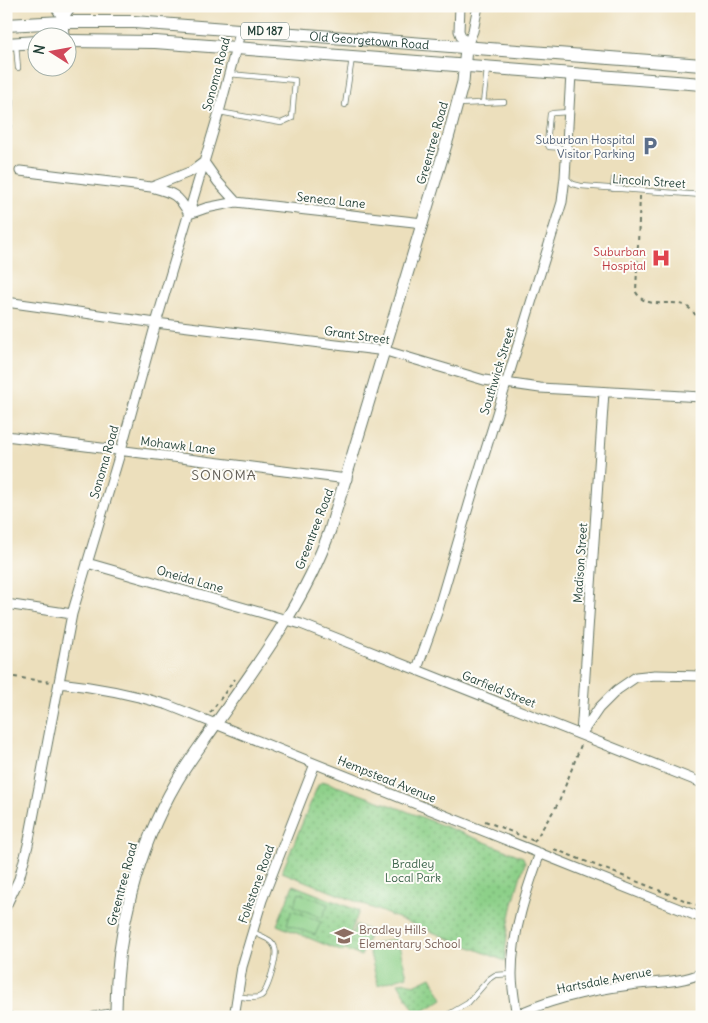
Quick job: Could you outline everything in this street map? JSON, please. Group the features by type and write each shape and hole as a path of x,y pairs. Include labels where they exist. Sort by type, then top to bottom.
{"main road":[{"name":"Old Georgetown Road","path":"6,25 63,21 134,22 702,65"},
{"name":"Old Georgetown Road","path":"78,41 155,42 702,84"},
{"path":"11,43 28,42"}],"street":[{"path":"55,6 63,21 63,28"},
{"path":"63,21 71,6"},
{"path":"460,10 477,11 473,31 466,48 459,31 460,10"},
{"name":"Sonoma Road","path":"6,906 19,879 28,845 72,614 219,112 241,29"},
{"name":"Greentree Road","path":"116,1015 118,972 123,936 131,896 149,839 167,799 211,722 286,620 324,550 386,351 457,104 463,82 466,48"},
{"name":"Southwick Street","path":"417,669 438,610 562,202 571,74"},
{"path":"151,188 192,171 204,162 218,182 236,202"},
{"path":"20,171 151,188 168,192 182,200 189,214"},
{"name":"Seneca Lane","path":"189,214 206,208 236,202 423,223"},
{"name":"Grant Street","path":"6,302 156,323 386,351 484,380 507,384 540,388 702,397"},
{"name":"Madison Street","path":"584,736 604,392"},
{"name":"Mohawk Lane","path":"6,436 347,479"},
{"name":"Oneida Lane","path":"87,563 286,620"},
{"path":"6,604 72,614"},
{"name":"Garfield Street","path":"286,620 417,669 702,783"},
{"path":"584,736 598,708 617,690 636,677 655,675 702,676"},
{"name":"Hempstead Avenue","path":"59,683 102,688 168,705 702,918"},
{"name":"Folkstone Road","path":"234,1017 242,967 262,900 315,764"},
{"path":"516,1016 512,974 516,935 524,896 540,853"},
{"name":"Hartsdale Avenue","path":"516,1016 536,1007 582,994 628,985 679,979 702,973"},
{"path":"94,1017 116,1015"}],"lane":[{"path":"11,43 18,68"},
{"path":"345,105 352,57"},
{"path":"483,103 487,67"},
{"path":"219,112 281,123 292,118 294,80 229,74"},
{"path":"6,130 8,130 11,101"},
{"path":"457,104 504,102"},
{"path":"566,148 549,147 547,143 550,114 568,112"},
{"name":"Lincoln Street","path":"565,177 573,184 594,187 700,195"},
{"path":"613,189 614,179"},
{"path":"699,187 700,195"},
{"path":"237,996 252,998 260,996 267,990 276,956 275,946 270,940 252,932"},
{"path":"444,1017 468,1003 490,979 495,976 512,974"}],"path":[{"path":"640,191 636,292 640,299 647,302 686,306 696,314 702,324"},
{"path":"211,722 238,674"},
{"path":"6,676 59,683"},
{"path":"530,849 559,802 575,764 584,736"}],"green space":[{"name":"Bradley Local Park","path":"323,781 401,809 523,857 525,863 511,911 505,961 282,872 318,785"},
{"path":"293,885 359,911 343,952 277,925"},
{"path":"299,893 328,904 322,918 294,906"},
{"path":"292,910 321,922 315,935 287,924"},
{"path":"356,925 371,931 361,956 345,950"},
{"path":"397,938 407,976 378,985 368,946"},
{"path":"431,977 443,999 417,1015 398,983 407,982 414,985"}],"place":[{"name":"Suburban Hospital Visitor Parking","path":"650,146"},
{"name":"Suburban Hospital","path":"661,258"},
{"name":"Bradley Hills Elementary School","path":"344,936"}],"district":[{"name":"SONOMA","path":"224,475"}]}
